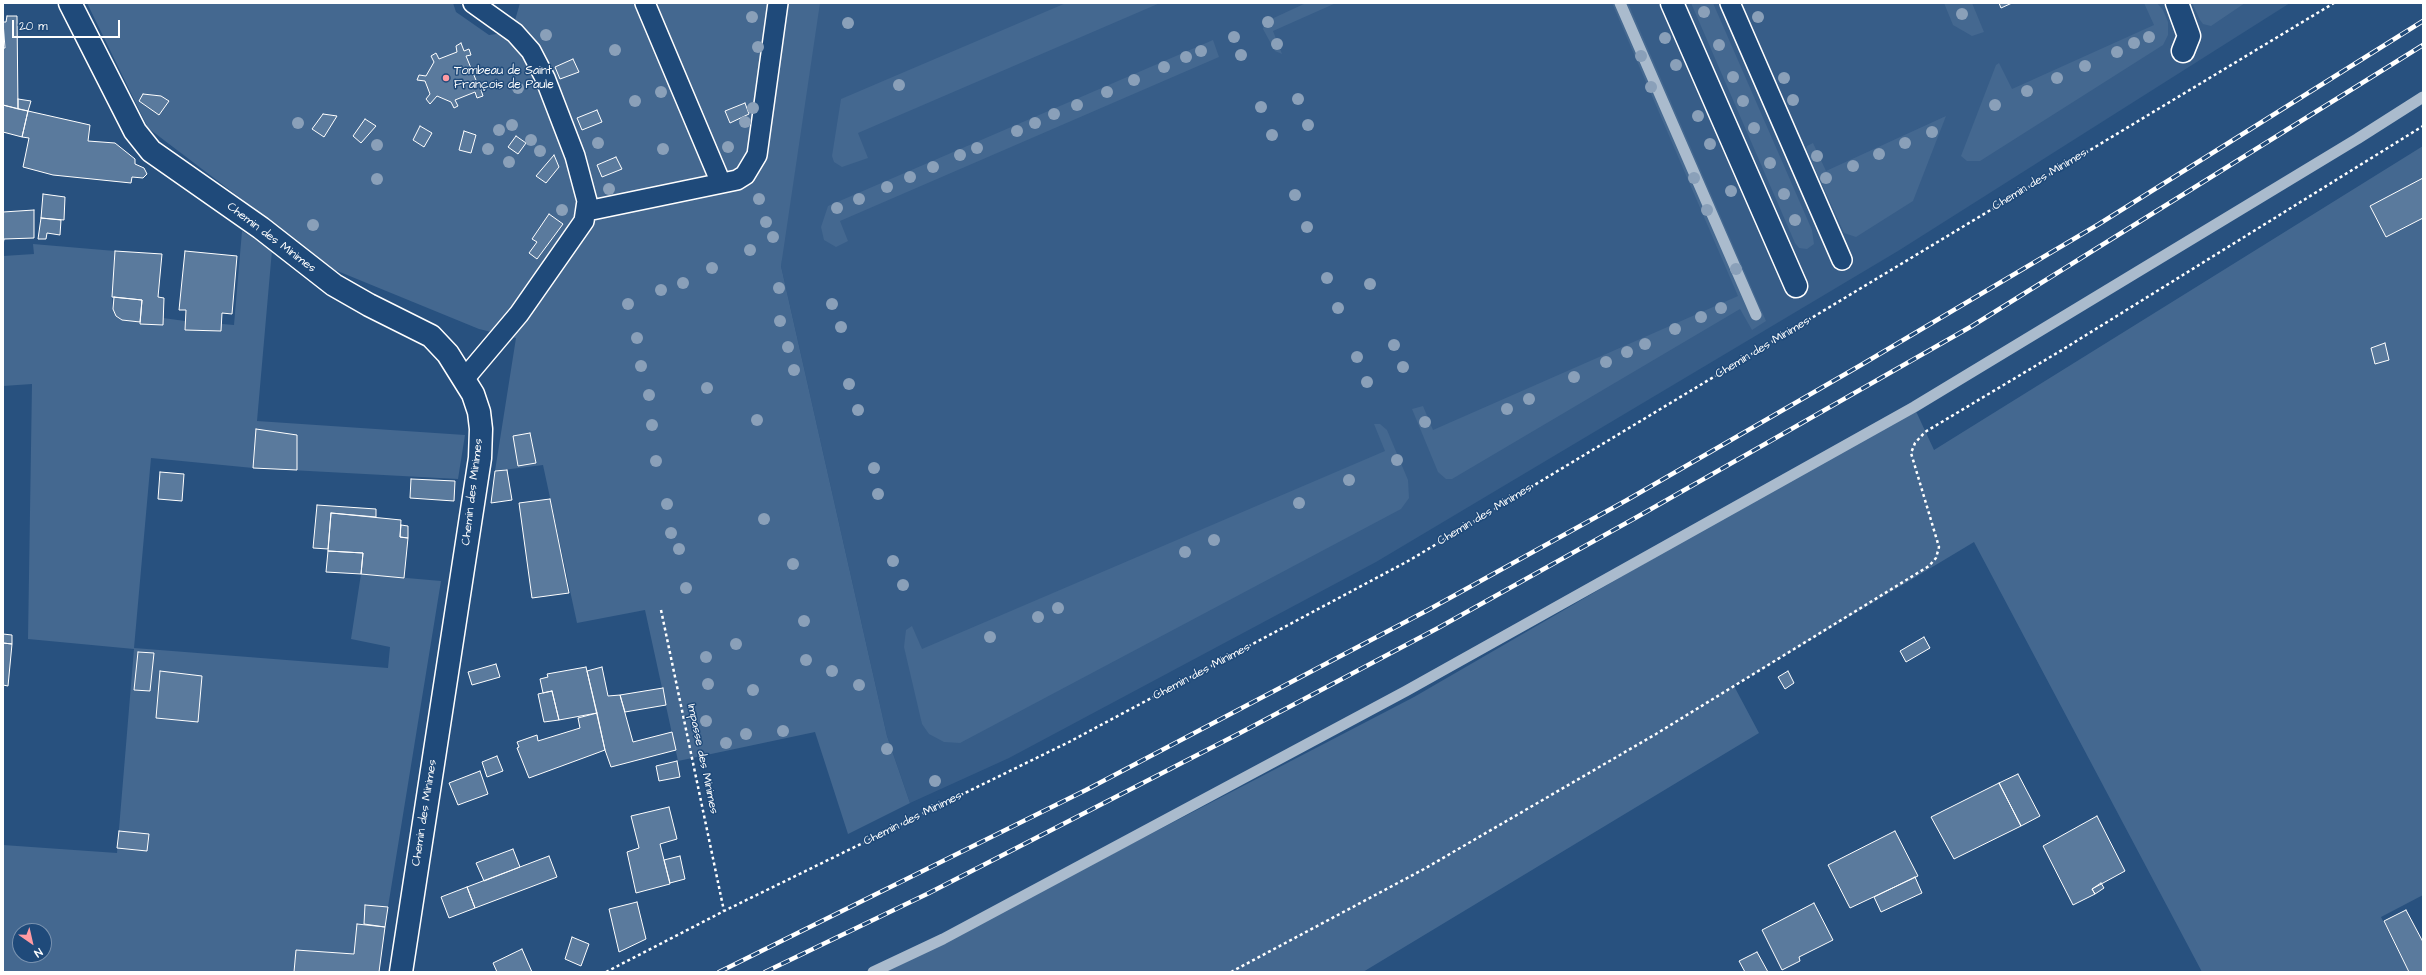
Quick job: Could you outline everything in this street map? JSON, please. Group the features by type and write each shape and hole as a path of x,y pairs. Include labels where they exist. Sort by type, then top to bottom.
{"street":[{"name":"Chemin des Minimes","path":"70,3 135,131 151,151 261,228 334,285 369,306 431,336 448,354 465,378 479,412 480,458 401,972"},
{"path":"1672,3 1796,286"},
{"path":"2177,3 2189,36 2183,51"}],"lane":[{"path":"465,378 519,314 584,221 587,211 587,201 575,156 545,78 530,50 515,32 472,3"},
{"path":"645,3 721,183"},
{"path":"587,211 737,180 745,175 757,155 778,3"},
{"path":"1730,3 1842,260"}],"path":[{"name":"Chemin des Minimes","path":"606,972 724,912 1069,742 1410,560 2334,3"},
{"path":"1231,972 1424,869 1656,734 1929,566 1936,558 1939,547 1911,453 1916,443 1925,432 2062,350 2423,126"},
{"name":"Impasse des Minimes","path":"662,610 724,912"}],"shaded area":[{"path":"87,3 453,3 456,12 489,35 497,34 504,36 509,41 520,3 820,3 781,266 887,736 910,803 848,834 815,732 678,761 645,610 577,623 543,465 495,471 516,338 479,329 335,270 148,128"},
{"path":"800,3 2290,3 1898,251 1376,562 1009,758 910,803 887,736 781,266"},
{"path":"1066,3 1160,3 858,133 868,158 842,167 834,162 832,156 841,99"},
{"path":"1306,3 1336,3 1273,31 1282,54 1275,51 1263,29 1265,22"},
{"path":"1612,3 1628,3 1766,321 1752,330 1740,309 1452,479 1446,479 1438,472 1412,409 1423,406 1433,430 1738,296"},
{"path":"1691,3 1713,3 1812,230 1814,244 1807,249 1799,248 1795,243"},
{"path":"1944,3 1972,3 1984,32 1972,36 1953,25"},
{"path":"2144,3 2157,3 2163,10 2168,22 2168,35 2163,45 1980,161 1967,161 1961,156 1996,65 1999,63 2012,89 2154,25"},
{"path":"2192,3 2245,3 2211,26 2203,24"},
{"path":"1213,40 1219,57 840,221 848,241 836,247 824,240 821,227 828,206"},
{"path":"1946,116 1913,201 1856,237 1844,233 1806,149 1807,146 1813,143 1826,171"},
{"path":"2423,146 2423,895 2381,917 2409,972 2202,972 1974,542 1734,686 1759,733 1363,972 873,972 1016,904 1414,697 1914,407 1934,450"},
{"path":"242,231 272,250 257,421 465,435 458,479 253,468 151,458 134,648 388,668 390,647 351,639 361,574 441,581 388,907 365,905 364,924 357,924 354,954 296,950 294,972 3,972 3,845 117,853 134,649 28,639 32,384 3,386 3,256 34,254 33,244 115,251 112,297 113,309 116,316 122,320 162,325 163,318 185,321 185,330 221,331 222,324 234,325"},
{"path":"1374,424 1380,424 1387,430 1408,480 1409,498 1401,509 960,743 944,742 929,734 922,724 904,647 906,630 912,626 922,649 1385,451"}],"building":[{"path":"1999,3 2012,3 2001,8"},
{"path":"7,16 17,16 18,109 3,105 3,48 5,48 3,22 6,22"},
{"name":"Tombeau de Saint François de Paule","path":"461,43 464,51 469,49 471,55 466,56 478,85 483,83 485,88 481,90 483,96 477,98 475,92 455,100 458,106 454,108 451,102 437,96 430,104 426,99 430,94 425,81 417,80 419,75 426,76 434,62 431,56 436,53 439,59 457,52 456,46"},
{"path":"573,59 579,72 560,79 555,67"},
{"path":"143,94 161,96 169,101 159,115 139,101"},
{"path":"18,99 31,101 28,111 18,109"},
{"path":"745,103 749,114 730,123 725,111"},
{"path":"3,105 28,111 22,137 3,132"},
{"path":"597,110 602,122 582,130 577,118"},
{"path":"28,111 90,125 88,141 115,143 135,159 135,164 144,168 147,174 143,178 132,177 131,183 53,175 23,167 29,138 22,137"},
{"path":"323,114 337,116 324,137 312,129"},
{"path":"365,119 376,126 361,143 353,136"},
{"path":"420,126 432,133 424,147 413,140"},
{"path":"464,131 476,135 471,153 459,150"},
{"path":"516,136 526,143 518,154 508,147"},
{"path":"554,155 559,167 546,183 536,176"},
{"path":"616,157 622,169 602,177 597,165"},
{"path":"2423,178 2423,218 2386,237 2370,206"},
{"path":"43,194 65,197 64,220 41,218"},
{"path":"34,210 34,238 4,239 3,245 3,212"},
{"path":"549,214 563,224 537,259 529,253 537,242 532,239"},
{"path":"41,218 61,220 60,235 47,233 46,239 38,239"},
{"path":"115,251 162,254 158,297 164,298 163,325 140,324 142,300 112,297"},
{"path":"185,251 237,256 232,314 222,313 221,331 185,330 186,310 179,310"},
{"path":"114,297 142,300 140,322 122,320 116,316 113,309"},
{"path":"2385,343 2389,360 2375,364 2371,348"},
{"path":"256,429 297,435 297,470 253,468"},
{"path":"530,433 536,463 518,466 513,436"},
{"path":"507,470 512,500 491,503 495,471"},
{"path":"160,472 184,474 182,501 158,499"},
{"path":"411,479 455,481 454,501 410,498"},
{"path":"550,499 569,593 532,598 519,503"},
{"path":"317,505 376,509 376,517 331,513 328,549 313,548"},
{"path":"331,513 401,520 400,537 408,538 404,578 361,574 363,553 328,551"},
{"path":"401,525 408,526 408,538 400,537"},
{"path":"328,551 363,553 361,574 326,572"},
{"path":"3,634 12,635 12,644 3,643"},
{"path":"1924,637 1930,648 1906,662 1900,651"},
{"path":"3,643 12,644 8,686 3,685"},
{"path":"138,652 154,653 150,691 134,690"},
{"path":"496,664 500,677 472,685 468,672"},
{"path":"586,667 597,713 559,720 552,691 543,693 540,679 548,677 547,674"},
{"path":"602,667 608,696 620,695 633,742 672,732 676,750 611,767 605,750 587,671"},
{"path":"160,671 202,676 198,722 156,718"},
{"path":"1788,671 1794,683 1785,689 1778,677"},
{"path":"663,688 666,705 625,712 620,695"},
{"path":"552,691 559,720 544,722 538,694"},
{"path":"597,713 605,750 529,778 517,748 519,747 517,742 537,735 538,741 580,728 578,718"},
{"path":"497,756 503,771 487,777 482,762"},
{"path":"677,761 680,777 659,781 656,766"},
{"path":"480,771 488,794 458,805 449,783"},
{"path":"2018,774 2040,816 2021,826 1999,783"},
{"path":"1999,783 2021,826 1954,859 1931,817"},
{"path":"669,807 677,839 660,844 670,884 636,893 627,852 639,848 631,816"},
{"path":"2097,816 2125,871 2092,889 2095,894 2073,905 2043,846"},
{"path":"119,831 149,834 147,851 117,848"},
{"path":"1895,831 1918,876 1850,908 1828,865"},
{"path":"513,849 520,867 484,881 476,863"},
{"path":"549,856 557,877 475,908 467,887"},
{"path":"680,856 685,879 670,883 664,860"},
{"path":"1915,877 1922,893 1881,912 1874,897"},
{"path":"2101,883 2104,888 2095,894 2092,889"},
{"path":"467,887 475,908 449,918 441,897"},
{"path":"637,902 646,939 619,952 609,909"},
{"path":"1814,903 1833,940 1799,957 1800,961 1782,970 1762,930"},
{"path":"365,905 388,907 385,927 364,924"},
{"path":"2406,910 2423,942 2423,972 2409,972 2384,921"},
{"path":"357,924 385,927 379,972 294,972 296,950 354,954"},
{"path":"572,937 589,944 581,966 565,959"},
{"path":"522,949 532,972 497,972 493,963"},
{"path":"1757,952 1768,972 1745,972 1739,961"}],"waterway":[{"path":"1620,3 1756,315"},
{"path":"873,972 943,939 1406,691 1914,407 2357,139 2423,97"}],"railway":[{"path":"719,972 1086,790 1428,610 1627,500 1861,365 2099,224 2423,21"},
{"path":"765,972 927,894 1240,733 1438,628 1637,517 1972,326 2423,45"}],"place":[{"name":"Tombeau de Saint François de Paule","path":"446,78"}]}
